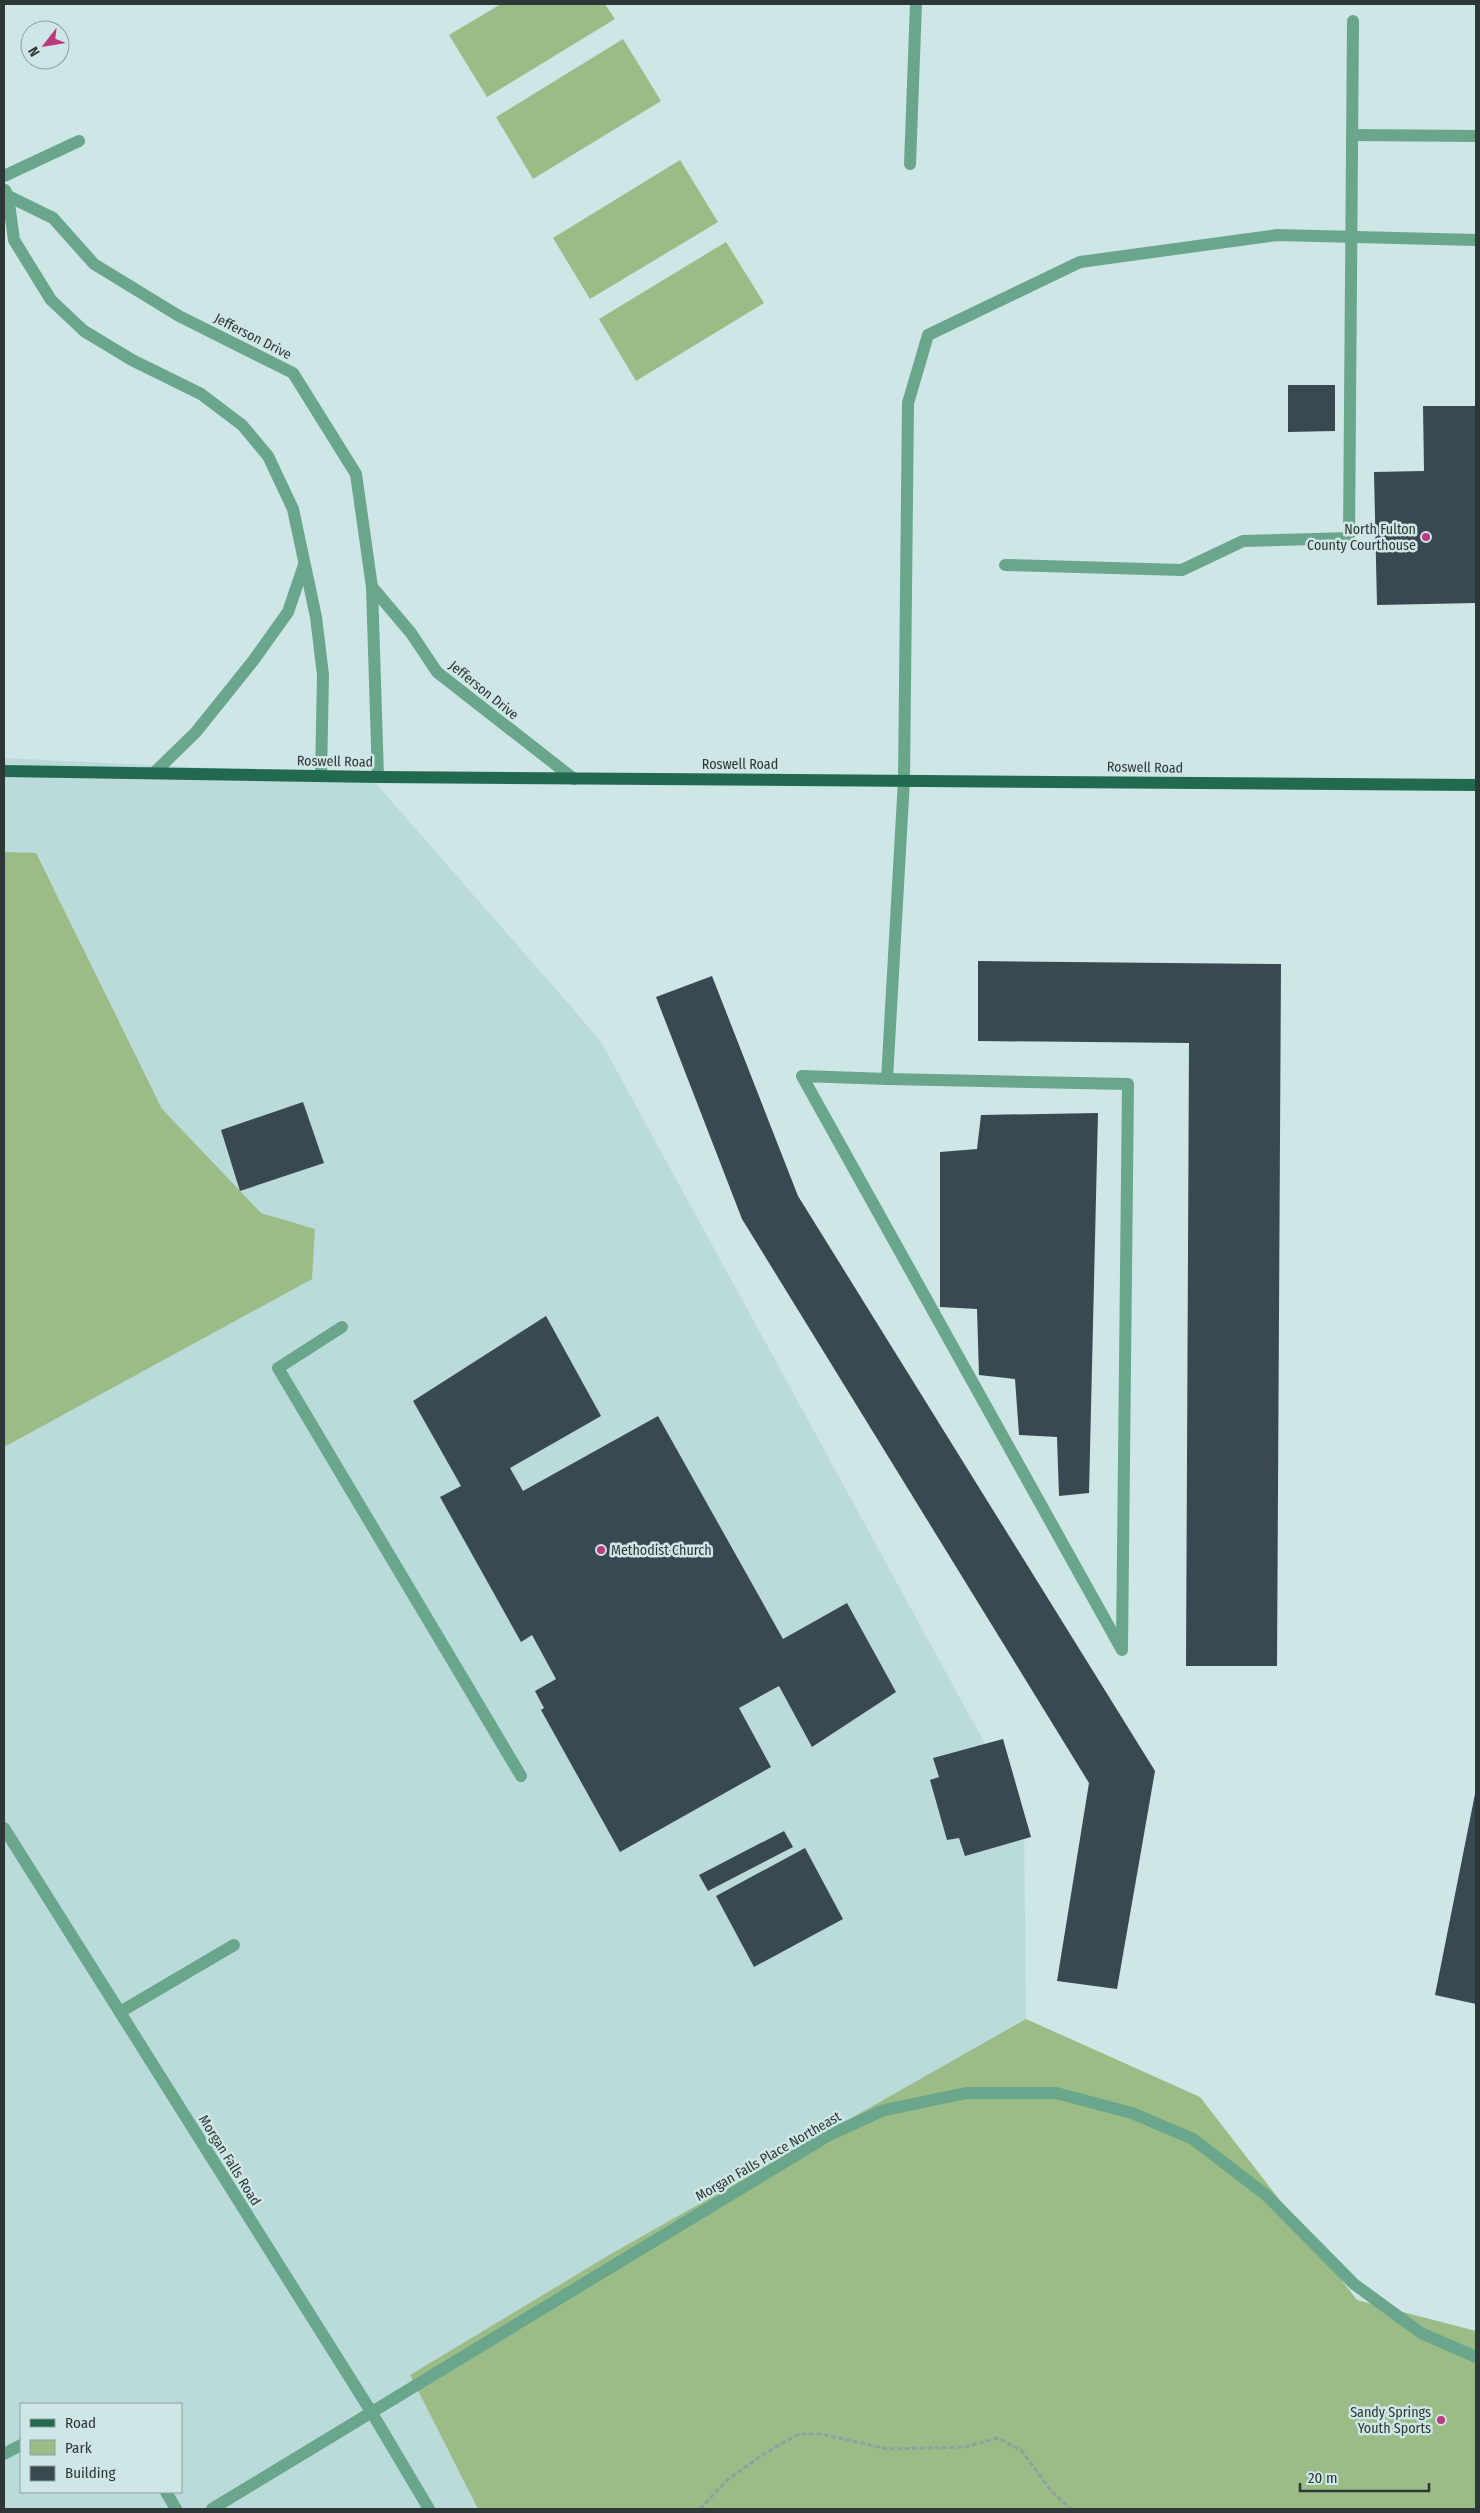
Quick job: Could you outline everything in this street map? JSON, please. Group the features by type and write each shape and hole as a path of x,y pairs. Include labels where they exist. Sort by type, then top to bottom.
{"main road":[{"name":"Roswell Road","path":"4,771 378,777 1476,785"}],"street":[{"path":"910,164 916,4"},
{"path":"1005,565 1182,570 1243,541 1349,538 1353,21"},
{"path":"1352,135 1476,136"},
{"path":"4,176 78,141"},
{"name":"Jefferson Drive","path":"6,193 14,240 51,300 84,332 132,360 201,394 242,425 268,456 293,509 316,617 323,675 321,776"},
{"name":"Jefferson Drive","path":"6,193 53,218 94,264 180,316 293,373 356,474 372,587 378,777"},
{"path":"887,1079 904,780 908,403 928,336 1080,262 1277,235 1476,240"},
{"name":"Jefferson Drive","path":"154,774 196,732 288,612 304,565"},
{"name":"Jefferson Drive","path":"372,587 411,633 437,672 574,778"},
{"path":"802,1076 887,1079 1128,1084 1122,1650 802,1076"},
{"path":"342,1327 278,1368 521,1776"},
{"name":"Morgan Falls Road","path":"4,1828 372,2413 429,2509"},
{"path":"120,2012 234,1945"},
{"name":"Morgan Falls Place Northeast","path":"212,2509 828,2135 884,2110 966,2093 1056,2093 1132,2113 1193,2139 1266,2196 1354,2284 1421,2333 1476,2357"},
{"path":"4,2454 20,2446"},
{"path":"167,2493 176,2509"}],"path":[{"path":"700,2509 726,2481 762,2455 799,2434 814,2434 888,2450 965,2447 998,2438 1022,2451 1052,2492 1071,2509"}],"shaded area":[{"path":"4,758 233,769 373,780 600,1040 1024,1815 1026,2019 609,2255 410,2375 478,2509 4,2509"}],"green space":[{"path":"501,4 605,4 615,19 487,97 449,35"},
{"path":"623,39 661,101 533,179 496,117"},
{"path":"680,160 718,222 590,299 553,238"},
{"path":"726,242 764,303 636,381 599,319"},
{"path":"4,852 36,853 162,1109 261,1213 315,1229 312,1279 4,1447"},
{"path":"1026,2019 1200,2097 1357,2300 1476,2331 1476,2509 478,2509 410,2375 609,2255"}],"building":[{"path":"1288,385 1335,385 1335,431 1288,432"},
{"name":"North Fulton County Courthouse","path":"1423,406 1476,406 1476,603 1377,605 1374,472 1424,471"},
{"path":"978,961 1281,964 1277,1666 1186,1666 1189,1043 978,1041"},
{"path":"712,976 798,1196 1155,1771 1117,1989 1057,1981 1089,1783 742,1219 656,997"},
{"path":"303,1102 324,1163 240,1191 221,1130"},
{"path":"1098,1113 1089,1493 1059,1496 1057,1437 1019,1435 1015,1379 979,1375 977,1309 940,1307 940,1152 977,1149 981,1115"},
{"name":"Methodist Church","path":"546,1316 601,1416 510,1468 523,1491 658,1416 783,1639 847,1603 896,1692 812,1747 779,1686 739,1708 771,1767 620,1852 541,1710 544,1708 535,1691 556,1679 532,1635 521,1642 440,1497 461,1486 413,1401"},
{"path":"1003,1739 1031,1837 965,1856 959,1838 947,1840 930,1780 939,1777 933,1758"},
{"path":"1476,1794 1476,2004 1435,1995"},
{"path":"784,1831 793,1847 708,1891 699,1875"},
{"path":"805,1848 843,1919 754,1967 716,1896"}],"place":[{"name":"North Fulton County Courthouse","path":"1426,537"},
{"name":"Methodist Church","path":"601,1550"},
{"name":"Sandy Springs Youth Sports","path":"1441,2420"}]}
